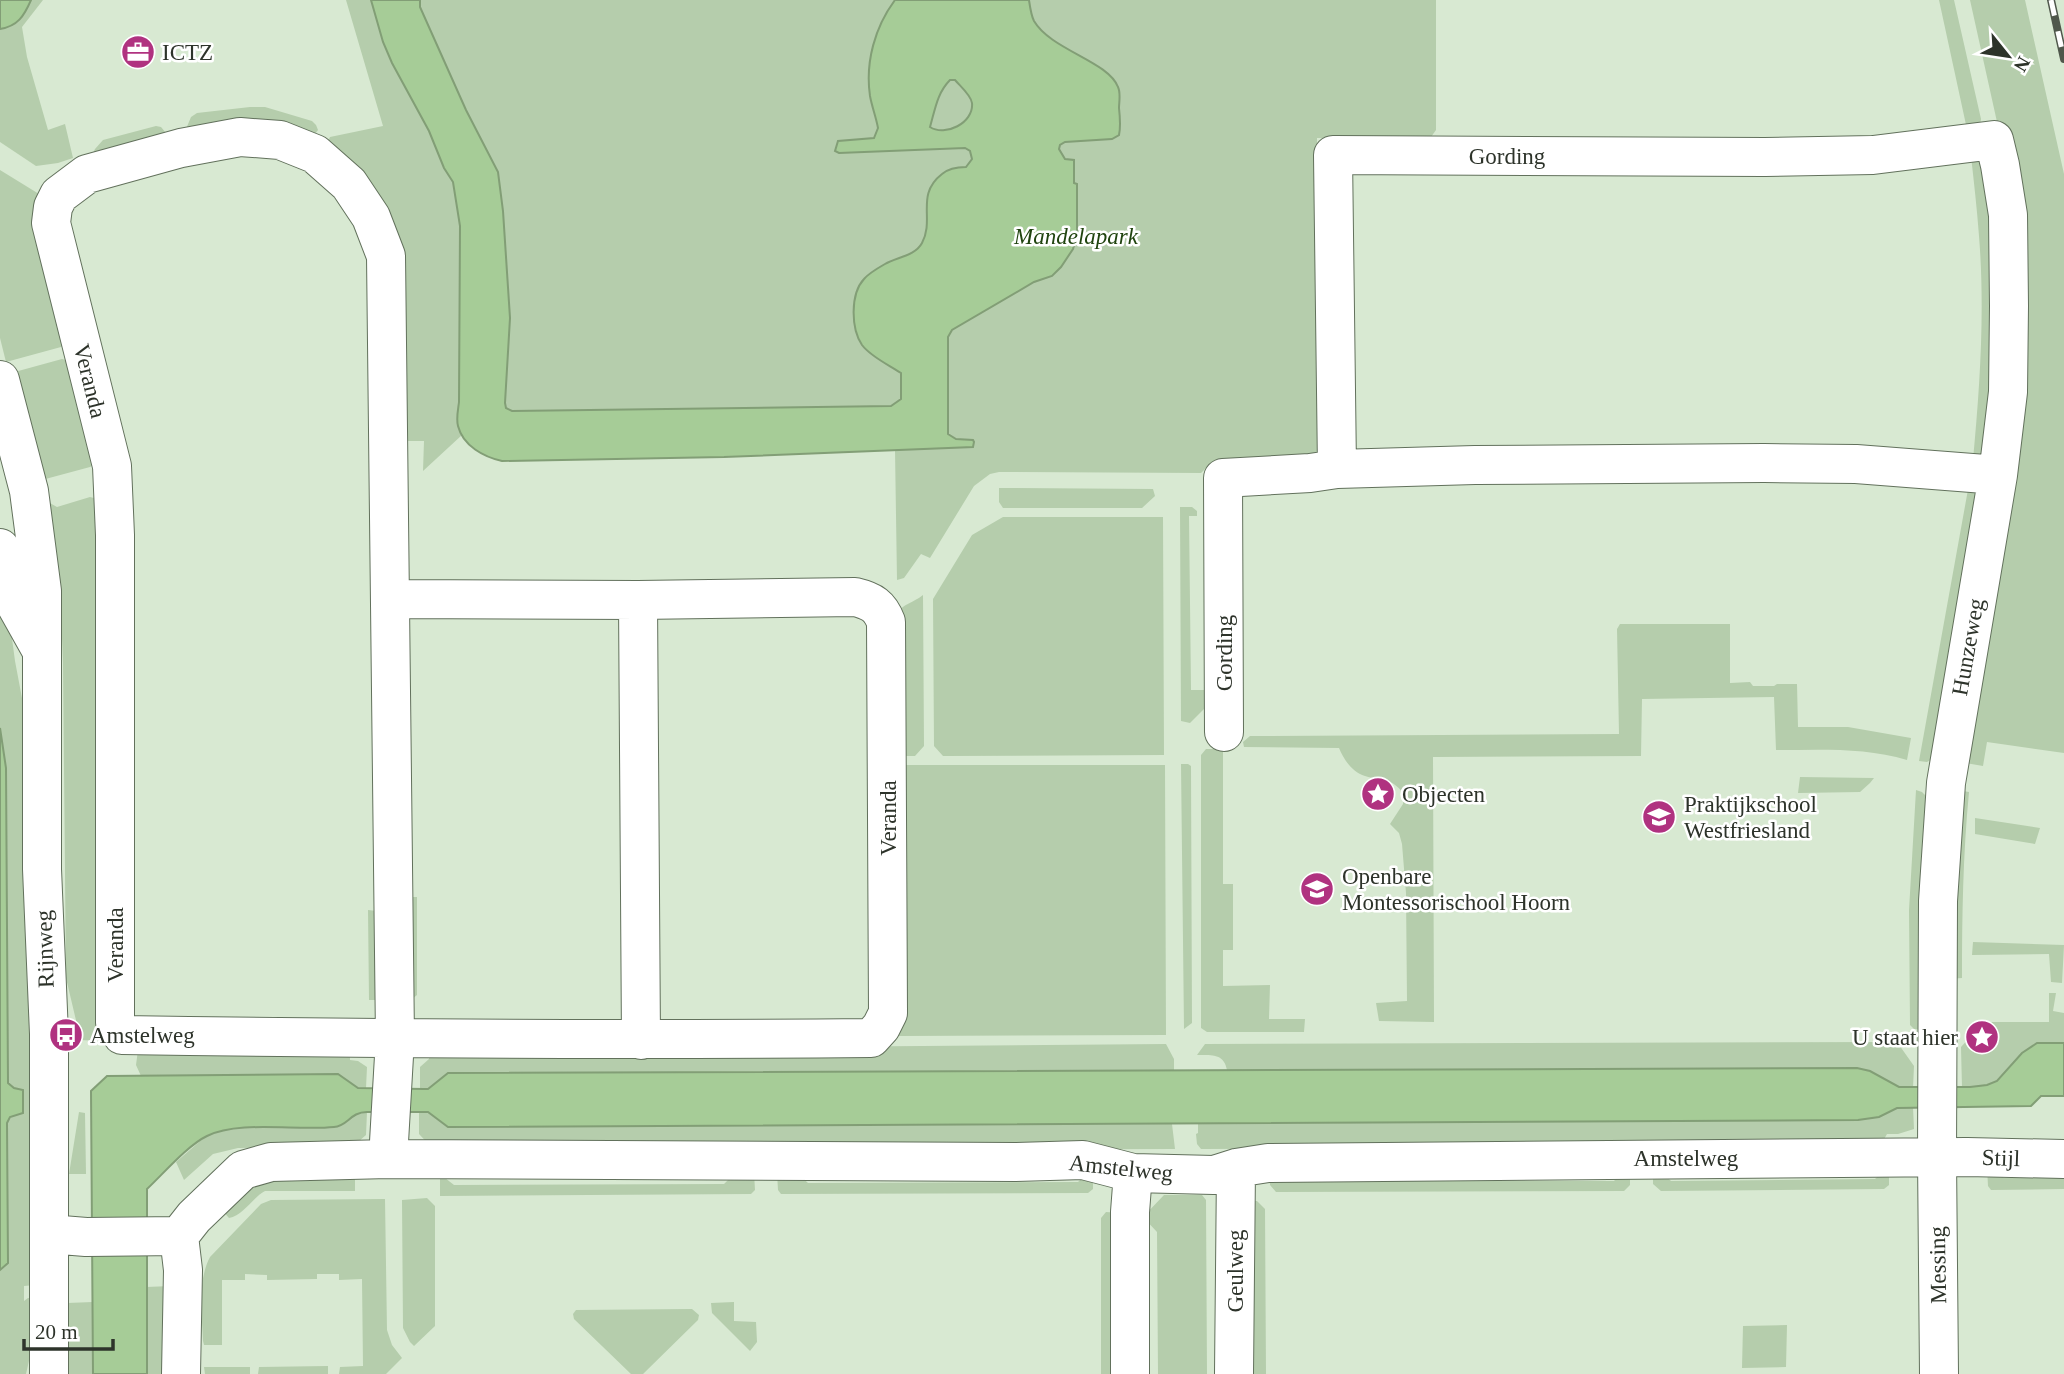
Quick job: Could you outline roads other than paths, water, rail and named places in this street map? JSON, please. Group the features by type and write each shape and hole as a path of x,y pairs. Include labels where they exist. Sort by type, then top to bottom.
{"street":[{"name":"Veranda","path":"388,1159 396,1039 390,599 386,256 371,217 349,184 315,154 280,140 240,137 181,148 87,174 69,186 59,195 53,207 51,223 112,466 115,535 115,1023 122,1035 396,1039 641,1040 872,1038 888,1013 886,622 876,605 855,597 390,599"},
{"name":"Gording","path":"1337,469 1333,155 1873,155 1994,140"},
{"name":"Hunzeweg","path":"1938,1139 1938,901 1946,783 1998,475 2008,392 2008,215 1994,140"},
{"name":"Rijnweg","path":"0,380 6,430 29,491 42,591 42,869 49,1034 68,1235 49,1374"},
{"name":"Gording","path":"1224,732 1223,478 1337,469 1489,465 1856,464 1998,475"},
{"name":"Rijnweg","path":"0,548 12,598 41,649"},
{"path":"638,600 641,1040"},
{"name":"Stijl","path":"1938,1139 2064,1159"},
{"name":"Amstelweg","path":"164,1236 194,1217 243,1170 271,1162 388,1159 1000,1162 1083,1160 1133,1173 1214,1175 1268,1163 1938,1139"},
{"name":"Messing","path":"1938,1139 1939,1374"},
{"name":"Geulweg","path":"1234,1374 1236,1168"},
{"path":"1130,1374 1130,1212 1133,1173"},
{"path":"68,1235 164,1236 183,1270 181,1374"}],"railway":[{"path":"2051,0 2064,59"}],"place":[{"name":"ICTZ","path":"138,52"},
{"name":"Objecten","path":"1378,794"},
{"name":"Praktijkschool Westfriesland","path":"1659,817"},
{"name":"Openbare Montessorischool Hoorn","path":"1317,889"},
{"name":"Amstelweg","path":"66,1035"},
{"name":"U staat hier","path":"1982,1037"}],"park label":[{"name":"Mandelapark","path":"1076,236"}]}
